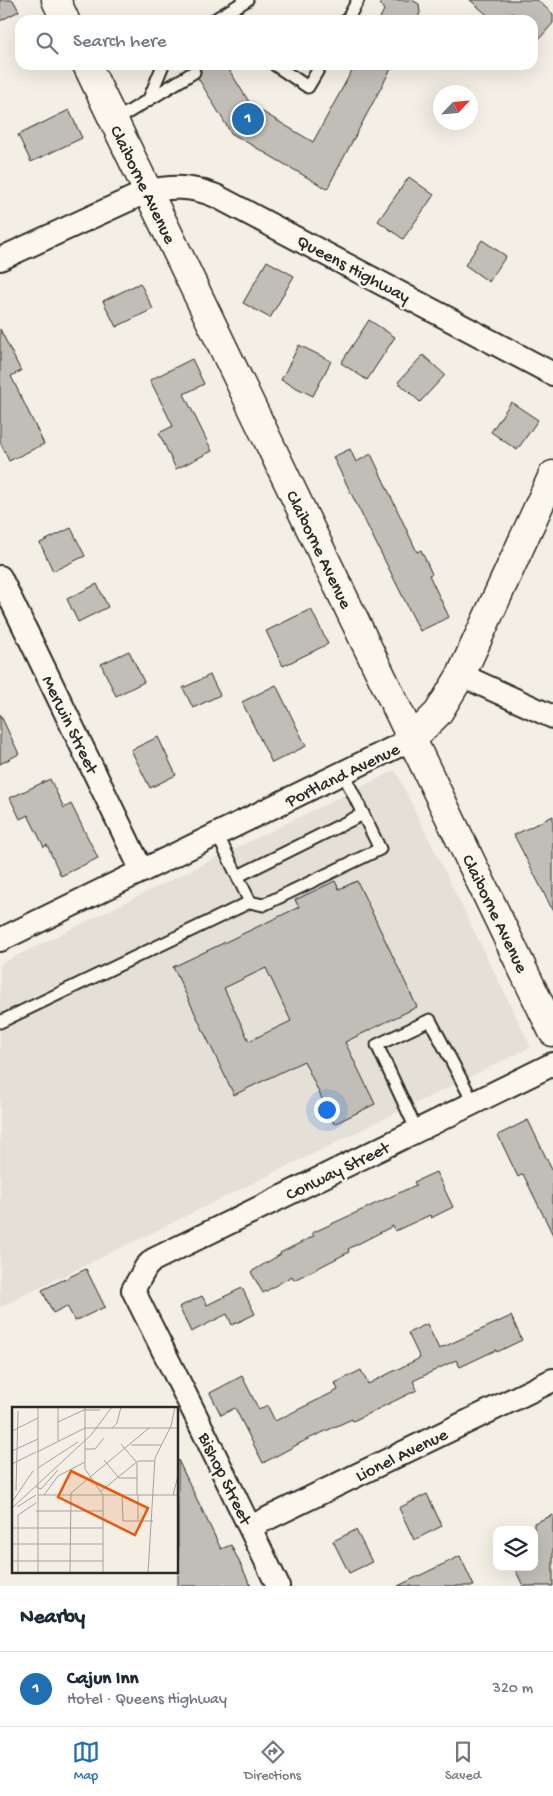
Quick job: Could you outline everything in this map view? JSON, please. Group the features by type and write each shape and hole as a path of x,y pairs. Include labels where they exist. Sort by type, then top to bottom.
{"street":[{"path":"56,0 63,15"},
{"name":"Claiborne Avenue","path":"89,70 553,1032"},
{"name":"Queens Highway","path":"0,259 148,190 182,187 203,191 216,196 553,374"},
{"name":"Portland Avenue","path":"0,940 412,739 438,713 461,675 553,475"},
{"name":"Merwin Street","path":"0,577 142,871"},
{"path":"461,675 553,717"},
{"name":"Conway Street","path":"133,1290 146,1267 154,1260 553,1064"},
{"name":"Bishop Street","path":"133,1290 278,1586"},
{"name":"Lionel Avenue","path":"250,1527 553,1380"}],"lane":[{"path":"234,14 247,0"},
{"path":"350,15 358,0"},
{"path":"149,99 161,70"},
{"path":"282,70 308,87 318,70"},
{"path":"114,121 194,72"},
{"path":"0,1022 250,902 263,905 380,849 343,773"},
{"path":"238,876 363,814"},
{"path":"217,834 250,902"},
{"path":"417,1131 377,1045 430,1020 473,1102"}],"shaded area":[{"path":"395,770 531,1047 0,1307 0,964"}],"building":[{"path":"0,0 13,0 19,11 0,21"},
{"path":"378,0 412,0 419,4 420,13 419,15 382,15 384,10"},
{"path":"470,0 537,0 553,14 553,23 538,40 538,15 515,15 512,13 510,15 487,15"},
{"path":"229,70 251,105 313,142 352,70 390,70 327,189 231,133 198,78 201,71"},
{"path":"69,110 82,138 31,162 18,135"},
{"path":"409,177 434,195 403,239 378,221"},
{"path":"482,240 506,256 489,282 465,265"},
{"path":"267,261 294,276 270,318 243,303"},
{"path":"140,283 153,309 116,327 103,301"},
{"path":"369,320 395,337 367,380 341,363"},
{"path":"0,329 21,371 11,376 44,444 9,461 0,442"},
{"path":"299,345 331,361 313,396 281,380"},
{"path":"423,355 445,375 420,402 398,382"},
{"path":"192,359 204,384 184,394 212,451 176,469 159,433 173,426 150,380"},
{"path":"511,402 538,420 517,450 491,432"},
{"path":"350,449 356,462 371,454 417,552 421,550 432,574 429,575 449,617 420,631 333,457"},
{"path":"71,528 85,556 53,571 40,543"},
{"path":"97,584 108,607 78,622 67,599"},
{"path":"311,609 328,644 283,666 266,631"},
{"path":"129,651 144,682 116,696 101,664"},
{"path":"210,675 220,695 193,708 183,688"},
{"path":"276,685 306,746 272,763 242,702"},
{"path":"0,714 19,754 0,764"},
{"path":"158,737 176,775 150,788 131,750"},
{"path":"50,779 64,808 71,804 98,858 61,876 47,845 44,847 28,815 20,819 10,798"},
{"path":"553,816 553,911 514,835"},
{"path":"335,881 339,889 357,881 417,1007 345,1042 375,1104 334,1124 304,1061 234,1095 173,967 299,907 295,900","holes":["266,968 291,1021 249,1041 224,988"]},
{"path":"528,1120 553,1172 553,1235 523,1174 518,1177 498,1135"},
{"path":"436,1172 453,1207 431,1218 430,1215 395,1231 393,1226 348,1249 349,1252 318,1268 294,1280 292,1276 263,1293 251,1272 280,1253 314,1236 312,1233 416,1185 414,1182"},
{"path":"86,1269 105,1307 75,1321 67,1306 53,1313 42,1290"},
{"path":"242,1288 255,1314 232,1325 227,1314 191,1332 179,1307 202,1296 207,1305"},
{"path":"511,1316 522,1340 460,1367 456,1360 413,1381 417,1390 353,1421 352,1419 306,1440 263,1463 235,1408 221,1415 210,1393 242,1376 259,1410 267,1405 275,1421 338,1390 335,1383 361,1370 368,1384 420,1358 408,1333 427,1324 439,1349"},
{"path":"179,1462 221,1549 231,1545 251,1586 178,1586"},
{"path":"427,1494 442,1526 414,1540 399,1508"},
{"path":"553,1515 553,1586 523,1586 516,1571 538,1571 538,1526 534,1526 534,1523"},
{"path":"356,1530 372,1562 349,1573 333,1541"},
{"path":"460,1556 474,1586 398,1586"}],"place":[{"name":"Cajun Inn","path":"248,119"}]}
